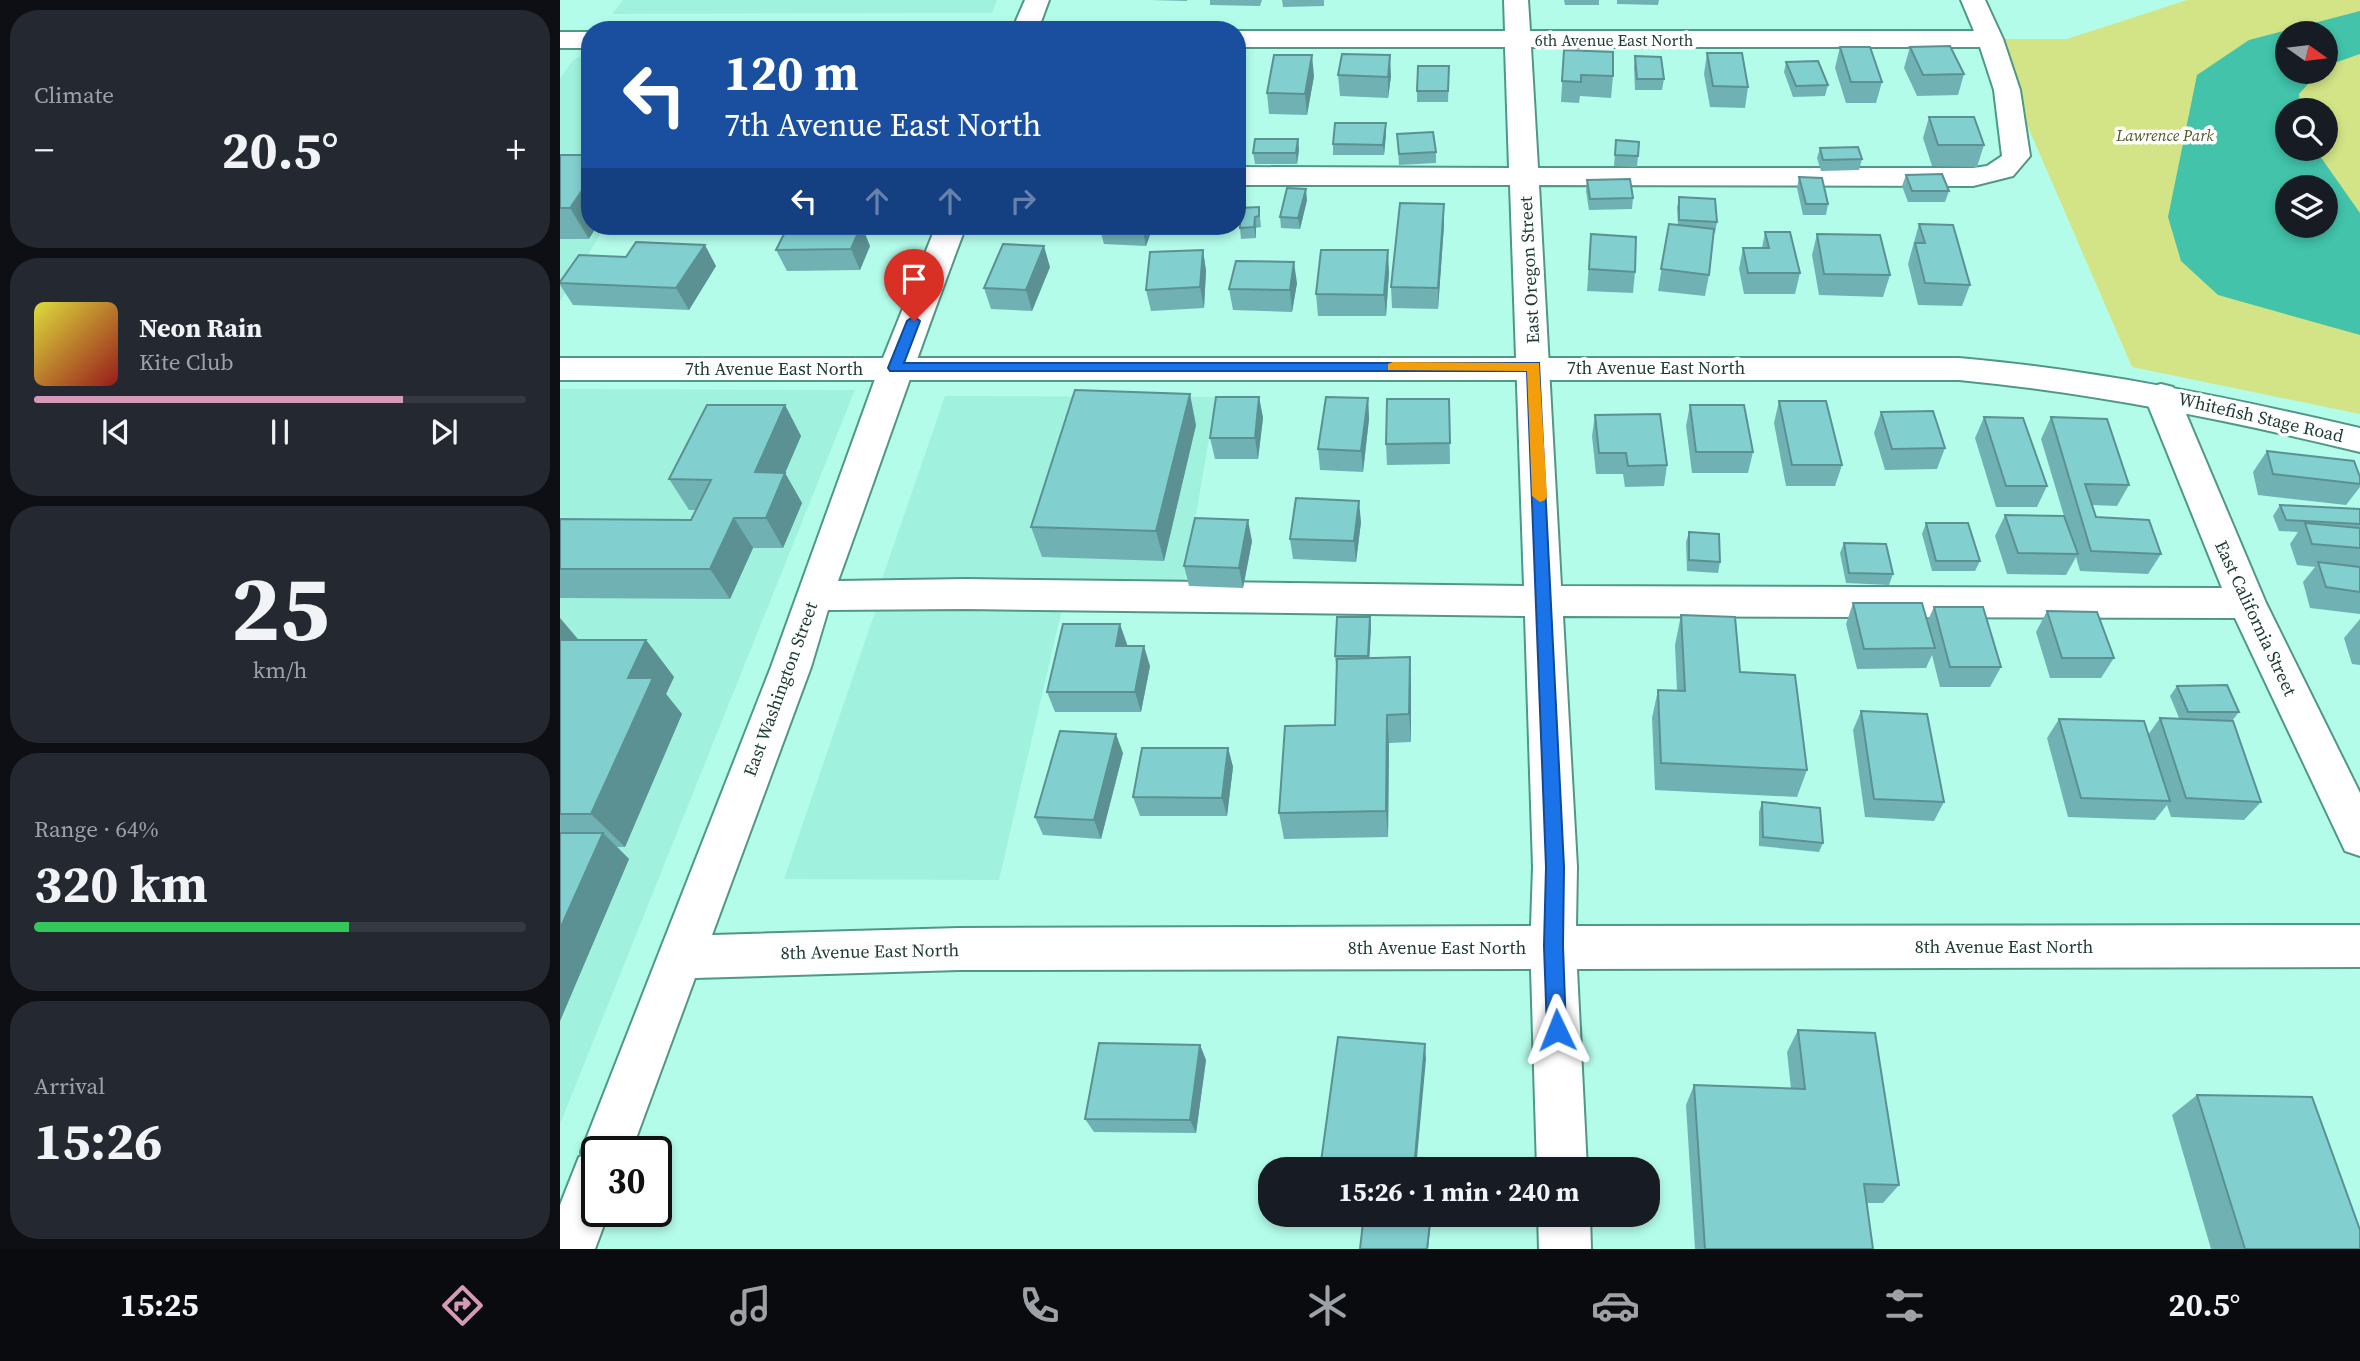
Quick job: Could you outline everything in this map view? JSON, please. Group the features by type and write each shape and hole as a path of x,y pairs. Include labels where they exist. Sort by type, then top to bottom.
{"street":[{"path":"1029,21 1037,0"},
{"name":"East Oregon Street","path":"1516,0 1555,867 1553,946 1562,1157"},
{"path":"1246,176 1992,175 2008,168 2016,156 2007,90 1990,39 1973,0"},
{"name":"6th Avenue East North","path":"1246,39 1990,39"},
{"path":"560,40 581,40"},
{"name":"East Washington Street","path":"612,1136 791,667 895,368 947,235"},
{"name":"7th Avenue East North","path":"560,369 1959,369 2026,374 2161,395"},
{"name":"Whitefish Stage Road","path":"2161,395 2360,440"},
{"name":"East California Street","path":"2161,395 2247,603 2360,837"},
{"path":"814,596 967,594 1544,601 2247,603"},
{"name":"8th Avenue East North","path":"681,957 958,949 2360,946"},
{"path":"569,1249 581,1217"},
{"path":"1564,1227 1565,1249"}],"shaded area":[{"path":"623,0 997,0 992,13 612,14"},
{"path":"2360,11 2360,54 2338,62 2338,21 2322,21"},
{"path":"2275,33 2275,84 2308,84 2299,94 2299,98 2275,98 2275,161 2323,161 2333,175 2275,175 2275,238 2338,238 2338,182 2360,213 2360,335 2218,295 2181,261 2168,217 2197,75 2249,40"},
{"path":"581,56 581,235 600,235 560,302 560,78 573,60"},
{"path":"560,389 855,390 560,1124"},
{"path":"945,396 1216,397 1184,586 880,585"},
{"path":"876,609 1062,609 999,880 784,879"}],"green space":[{"name":"Lawrence Park","path":"2187,0 2360,0 2360,414 2132,367 1990,39 2067,39"}],"building":[{"path":"1950,46 1964,74 1923,75 1910,47"},
{"path":"1840,47 1870,47 1882,82 1851,82"},
{"path":"1564,50 1613,52 1613,76 1581,75 1581,82 1562,81"},
{"path":"1707,53 1742,53 1748,87 1713,86"},
{"path":"1342,54 1390,55 1388,77 1338,75"},
{"path":"1274,55 1312,55 1305,94 1267,93"},
{"path":"1635,56 1661,57 1664,79 1637,79"},
{"path":"1818,61 1828,85 1796,86 1786,62"},
{"path":"1418,66 1449,66 1448,91 1417,91"},
{"path":"1929,117 1974,117 1984,145 1938,145"},
{"path":"1335,123 1386,123 1383,145 1333,144"},
{"path":"1433,132 1436,152 1399,154 1397,134"},
{"path":"1255,139 1298,139 1296,153 1253,153"},
{"path":"1616,140 1639,142 1638,156 1615,155"},
{"path":"1858,147 1862,159 1823,160 1820,148"},
{"path":"560,155 581,155 581,192 570,208 560,208"},
{"path":"1942,174 1949,191 1912,191 1906,175"},
{"path":"1799,177 1822,178 1828,204 1806,204"},
{"path":"1630,179 1633,198 1590,199 1587,180"},
{"path":"1287,188 1306,189 1298,218 1280,217"},
{"path":"1679,197 1715,199 1717,222 1679,220"},
{"path":"1400,203 1444,204 1438,288 1391,287"},
{"path":"1259,207 1259,216 1255,217 1254,227 1246,228 1246,208"},
{"path":"1669,224 1714,229 1709,275 1661,269"},
{"path":"1919,224 1953,225 1970,285 1925,283 1915,243 1925,243"},
{"path":"1765,232 1790,232 1800,273 1748,273 1743,248 1769,248"},
{"path":"1591,234 1636,237 1635,272 1589,269"},
{"path":"1817,234 1880,235 1890,275 1824,274"},
{"path":"784,235 857,235 851,249 776,250"},
{"path":"636,242 705,245 676,288 560,283 579,255 626,257"},
{"path":"1003,244 1044,246 1026,290 984,288"},
{"path":"1203,250 1200,287 1146,290 1150,252"},
{"path":"1321,250 1388,250 1384,295 1316,294"},
{"path":"1236,261 1294,262 1290,290 1229,289"},
{"path":"1075,390 1190,394 1156,531 1031,527"},
{"path":"1216,397 1259,397 1255,438 1210,438"},
{"path":"1326,397 1368,398 1361,451 1318,449"},
{"path":"1387,399 1449,399 1450,443 1386,444"},
{"path":"1779,401 1826,401 1842,465 1792,465"},
{"path":"707,405 785,405 755,472 785,473 766,518 734,518 710,569 560,569 560,519 691,520 711,480 669,479"},
{"path":"1690,405 1744,405 1753,452 1696,452"},
{"path":"1933,411 1945,448 1892,449 1881,412"},
{"path":"1660,414 1667,465 1628,466 1626,453 1599,453 1595,415"},
{"path":"1984,417 2023,418 2047,486 2006,486"},
{"path":"2051,417 2107,419 2129,485 2085,484 2096,517 2149,520 2161,554 2091,551"},
{"path":"2267,451 2354,461 2360,484 2273,474"},
{"path":"1296,498 1359,501 1354,541 1290,539"},
{"path":"2280,505 2360,509 2360,524 2286,520"},
{"path":"2005,515 2064,516 2078,554 2018,553"},
{"path":"1195,518 1248,520 1239,568 1184,566"},
{"path":"1926,523 1968,523 1980,561 1936,561"},
{"path":"2305,523 2360,528 2360,548 2312,544"},
{"path":"1689,532 1719,534 1720,562 1689,560"},
{"path":"1844,543 1886,544 1893,574 1849,573"},
{"path":"2318,562 2360,567 2360,592 2326,587"},
{"path":"1853,603 1922,603 1935,648 1864,649"},
{"path":"1934,607 1983,607 2001,667 1950,667"},
{"path":"2047,611 2097,612 2114,658 2062,658"},
{"path":"1681,615 1735,617 1740,672 1795,675 1807,770 1661,763 1658,690 1685,691"},
{"path":"1337,617 1370,617 1368,656 1335,656"},
{"path":"1063,624 1120,624 1116,646 1144,646 1135,692 1047,692"},
{"path":"560,640 646,640 628,678 653,678 591,814 560,814"},
{"path":"1410,657 1409,714 1387,715 1386,811 1279,813 1285,726 1335,725 1337,659"},
{"path":"2227,685 2239,712 2188,712 2177,686"},
{"path":"1861,711 1927,714 1944,802 1874,799"},
{"path":"2160,718 2233,721 2261,802 2186,798"},
{"path":"2059,719 2144,721 2170,801 2081,798"},
{"path":"1060,731 1116,734 1094,820 1035,817"},
{"path":"1142,748 1228,748 1222,798 1133,797"},
{"path":"1762,802 1820,808 1823,843 1763,837"},
{"path":"560,833 603,833 560,929"},
{"path":"1798,1030 1875,1033 1899,1185 1864,1184 1873,1249 1705,1249 1694,1085 1805,1089"},
{"path":"1338,1037 1425,1044 1415,1157 1322,1157"},
{"path":"1099,1043 1200,1045 1190,1120 1085,1119"},
{"path":"2197,1095 2312,1097 2360,1230 2360,1249 2245,1249"},
{"path":"1363,1227 1430,1227 1427,1249 1360,1249"}],"slow traffic":[{"path":"1393,367 1534,367 1540,496"}],"route":[{"path":"914,321 895,368 1534,367 1555,867 1553,946 1557,1030"}]}
